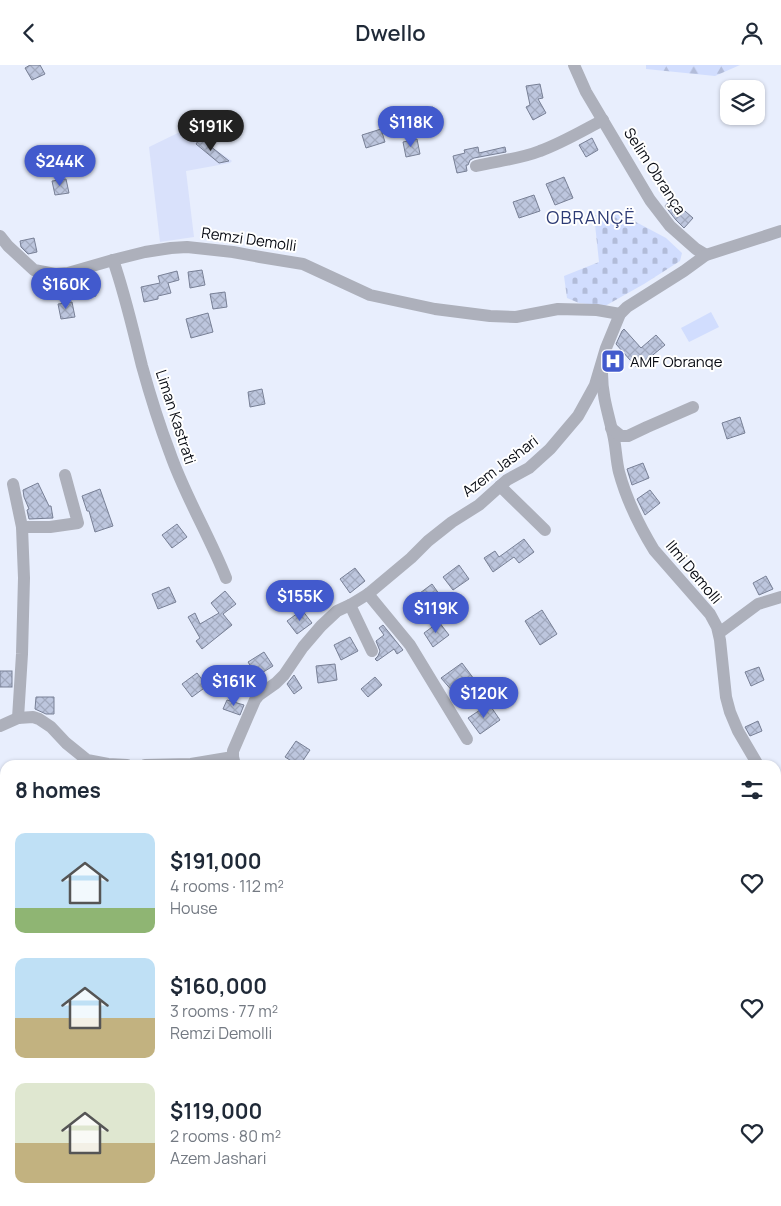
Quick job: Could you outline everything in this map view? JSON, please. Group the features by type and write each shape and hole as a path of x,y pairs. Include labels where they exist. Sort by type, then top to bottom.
{"street":[{"name":"Selim Obrança","path":"574,65 586,92 650,200 670,226 696,249 706,255"},
{"name":"Selim Obrança","path":"476,166 540,151 603,120"},
{"path":"620,315 627,307 706,255 781,231"},
{"name":"Remzi Demolli","path":"0,236 34,270 46,273 68,273 113,260 171,248 187,247 234,251 303,264 370,295 436,309 490,316 516,317 558,309 597,310 620,315"},
{"name":"Liman Kastrati","path":"113,260 147,385 170,453 226,578"},
{"name":"Azem Jashari","path":"234,760 235,746 255,700 284,675 303,647 321,626 338,611 368,593 452,522 479,505 507,480 529,467 550,449 578,416 588,398 602,366 606,349 620,315"},
{"name":"Ilmi Demolli","path":"602,366 603,398 622,483 646,538 662,561 710,614 717,627 726,697 730,712 738,731 755,760"},
{"path":"611,428 621,436 628,437 692,407"},
{"path":"22,527 50,527 78,523 65,475"},
{"path":"14,484 22,527 24,578 18,718"},
{"path":"500,486 545,530"},
{"path":"368,593 410,645 467,739"},
{"path":"719,633 758,605 781,597"},
{"path":"350,605 372,651"},
{"path":"0,723 18,718 32,717 51,727 66,743 87,760"}],"shaded area":[{"path":"186,129 232,161 230,163 186,171 194,237 160,242 149,147"}],"green space":[{"path":"646,65 740,65 715,76 646,69"},
{"path":"621,214 666,238 682,253 680,261 605,306 579,303 567,298 564,276 599,262 594,215"},
{"path":"711,312 719,327 689,342 681,328"}],"building":[{"path":"30,65 40,65 45,74 32,80 25,68"},
{"path":"540,84 543,98 538,99 546,113 533,120 526,107 530,105 526,86"},
{"path":"433,107 436,117 418,121 416,111"},
{"path":"381,129 385,142 366,148 362,135"},
{"path":"200,138 229,161 219,163 196,144"},
{"path":"592,138 598,150 586,157 579,145"},
{"path":"417,139 420,154 406,157 403,142"},
{"path":"478,147 479,153 505,147 506,152 474,158 466,165 467,171 457,173 453,156 465,153 464,150"},
{"path":"564,177 573,198 555,205 546,184"},
{"path":"66,179 69,193 55,195 52,181"},
{"path":"534,195 540,211 519,218 513,202"},
{"path":"671,199 693,218 684,228 665,206"},
{"path":"34,238 37,252 28,254 21,247 20,241"},
{"path":"202,270 205,285 190,288 188,272"},
{"path":"177,271 179,280 168,283 171,293 158,296 158,299 144,302 141,287 160,283 158,276"},
{"path":"93,281 96,296 82,298 79,283"},
{"path":"225,292 227,307 213,309 210,294"},
{"path":"72,302 75,317 61,319 58,304"},
{"path":"208,313 213,332 191,338 186,319"},
{"path":"624,329 641,348 656,335 665,345 637,368 616,344"},
{"path":"262,389 265,404 250,407 248,392"},
{"path":"740,417 745,433 727,439 722,423"},
{"path":"643,463 649,478 632,485 627,469"},
{"path":"38,483 49,506 51,506 53,518 29,519 27,510 29,509 23,490"},
{"path":"100,489 113,526 95,532 82,496"},
{"path":"650,490 660,503 645,515 637,499"},
{"path":"177,524 187,537 172,548 162,535"},
{"path":"524,539 534,552 519,563 514,557 493,572 484,558 495,551 499,557"},
{"path":"459,565 469,579 453,590 443,577"},
{"path":"355,568 365,581 350,593 340,579"},
{"path":"766,576 773,589 759,595 753,583"},
{"path":"432,584 442,598 426,609 416,596"},
{"path":"169,587 176,602 158,609 152,594"},
{"path":"225,591 236,604 223,614 232,625 202,649 196,641 200,638 188,617 195,613 200,624 219,613 211,603"},
{"path":"302,610 312,623 297,634 287,621"},
{"path":"542,610 557,634 540,645 525,621"},
{"path":"439,622 449,635 433,647 424,633"},
{"path":"383,625 403,650 397,654 394,649 377,661 375,659 380,651 376,641 384,635 379,628"},
{"path":"350,637 358,651 341,660 334,645"},
{"path":"264,652 273,666 257,676 248,662"},
{"path":"462,663 474,679 454,693 441,678"},
{"path":"335,664 337,680 318,683 316,666"},
{"path":"759,667 764,680 751,686 745,672"},
{"path":"0,671 12,671 12,687 0,687"},
{"path":"197,673 207,686 192,697 182,684"},
{"path":"294,675 302,688 294,694 287,684"},
{"path":"375,677 382,685 368,697 361,689"},
{"path":"36,697 54,697 54,714 46,714 35,709"},
{"path":"227,700 244,705 240,715 223,709"},
{"path":"489,704 500,720 480,734 468,718"},
{"path":"758,721 762,731 750,736 745,727"},
{"path":"296,741 310,750 303,760 290,760 285,757"}],"place":[{"name":"AMF Obranqe","path":"613,361"}],"district":[{"name":"OBRANÇË","path":"591,217"}]}
